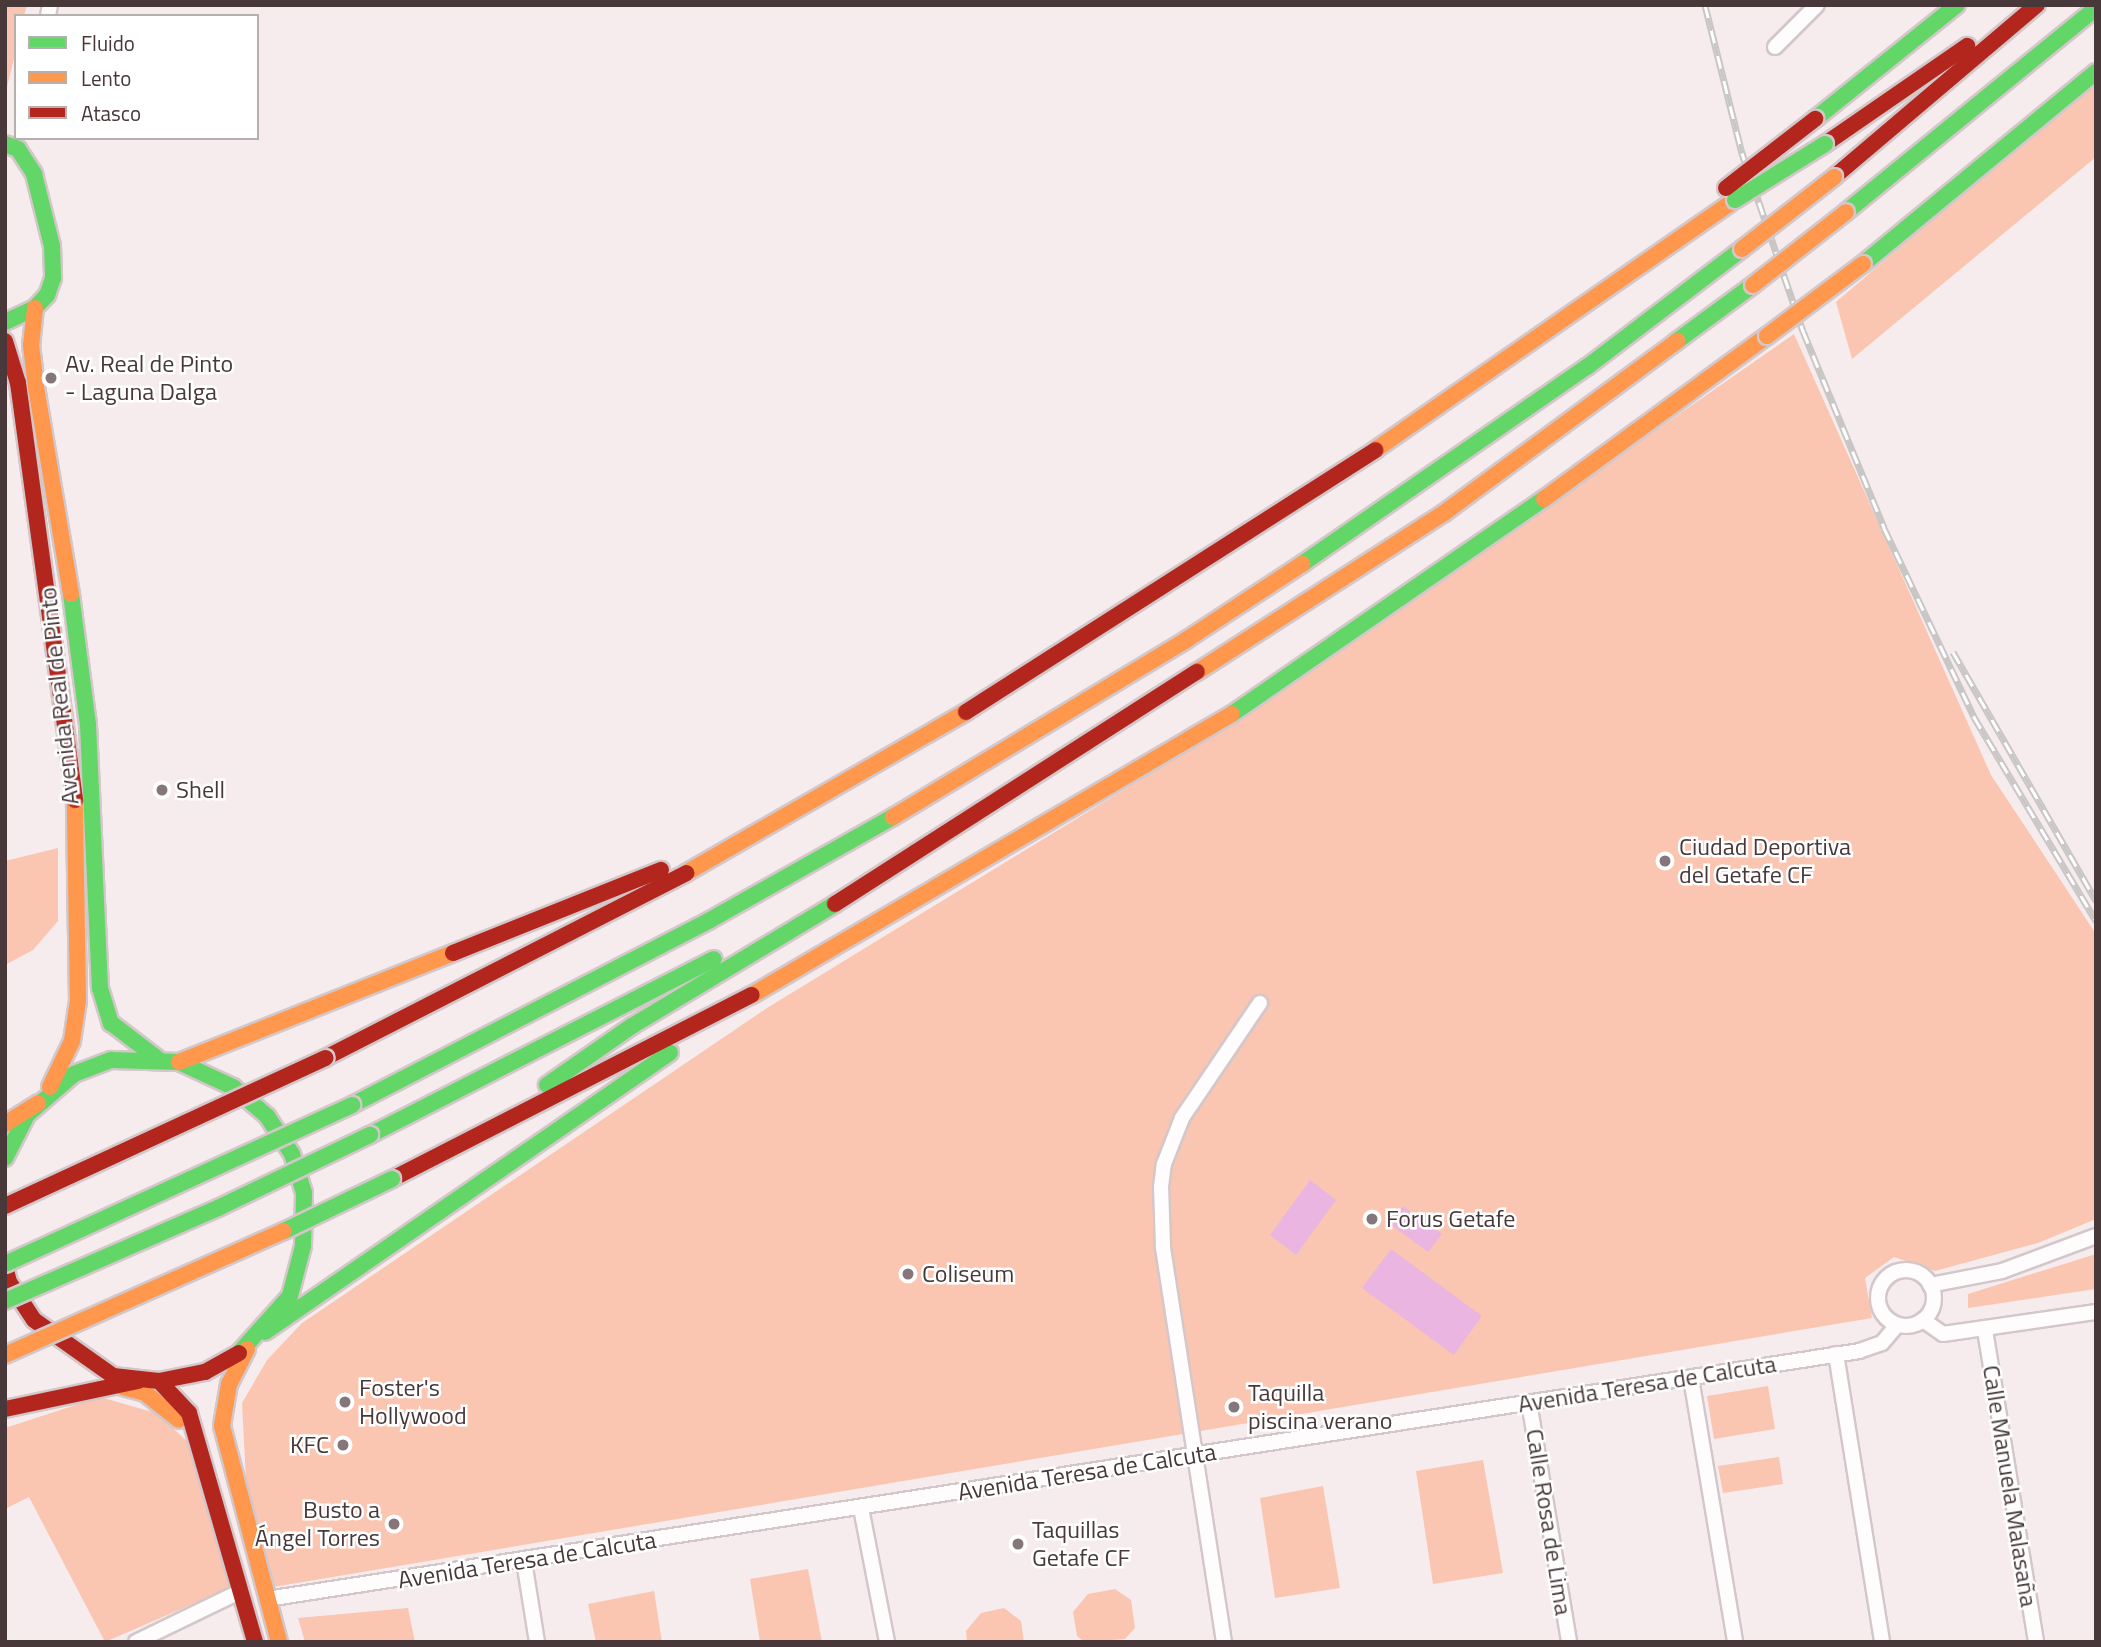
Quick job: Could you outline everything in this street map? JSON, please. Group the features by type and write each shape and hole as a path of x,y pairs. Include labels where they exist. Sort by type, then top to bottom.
{"main road":[{"path":"5,1206 326,1058 500,972 813,802 1165,589 1347,470 1547,330 1728,196 1815,118 1956,5"},
{"path":"1728,196 1825,144 2022,5"},
{"path":"759,992 265,1332 247,1348 205,1372 159,1381 113,1377 34,1320 9,1282 5,1265 352,1105 769,886 912,806 1186,640 1428,480 1742,249 1834,177 2037,5"},
{"path":"463,1144 632,1026 814,918 939,834 1216,663 1444,513 1753,285 2096,8"},
{"path":"5,1355 200,1271 392,1179 759,992 1245,706 1473,552 1767,336 1863,264 2096,72"},
{"path":"5,322 35,308 52,278 52,246 34,174 15,144"},
{"name":"Avenida Real de Pinto","path":"35,308 31,345 36,387 67,562 88,725 100,988 111,1023 157,1058"},
{"name":"Avenida Real de Pinto","path":"5,341 18,383 75,798 78,1001 72,1041 42,1099"},
{"path":"179,1062 676,863 813,802"},
{"path":"5,1301 370,1135 730,950 939,834"},
{"path":"5,1125 74,1074 99,1063 157,1058 179,1062 233,1087 267,1116 292,1154 304,1193 303,1247 290,1296 265,1332"},
{"path":"5,1158 19,1128 42,1099"},
{"path":"247,1348 229,1384 222,1426 279,1642"},
{"path":"5,1409 138,1381"},
{"path":"159,1381 189,1413 256,1642"},
{"path":"114,1385 145,1393 198,1441"}],"street":[{"path":"1775,47 1817,5"},
{"path":"1224,1642 1163,1246 1164,1164 1182,1118 1261,1003"},
{"path":"1930,1285 2002,1271 2096,1236"},
{"path":"1923,1320 1933,1304 1930,1285 1909,1270 1884,1280 1879,1306 1897,1325 1923,1320 1943,1334 2096,1312"},
{"name":"Avenida Teresa de Calcuta","path":"267,1599 524,1561 1836,1354 1882,1343 1897,1325"},
{"name":"Calle Manuela Malasaña","path":"1985,1330 2036,1642"},
{"path":"1836,1354 1882,1642"},
{"path":"1691,1378 1735,1642"},
{"name":"Calle Rosa de Lima","path":"1529,1402 1569,1642"},
{"path":"861,1508 887,1642"},
{"path":"524,1561 537,1642"},
{"path":"136,1642 241,1591"}],"shaded area":[{"path":"5,5 27,5 25,14 14,14 14,59 5,95"},
{"path":"2096,80 2096,157 1852,359 1836,302"},
{"path":"1794,334 1991,775 2096,934 2096,1219 2038,1243 1935,1271 1894,1257 1865,1278 1872,1318 273,1587 246,1480 242,1403 267,1360 302,1323 767,1008 1251,712"},
{"path":"58,848 58,921 33,950 5,965 5,861"},
{"path":"1310,1180 1336,1200 1296,1255 1270,1235"},
{"path":"1403,1206 1442,1234 1428,1252 1390,1224"},
{"path":"1391,1249 1482,1316 1454,1355 1362,1288"},
{"path":"2096,1254 2096,1289 1968,1308 1968,1294"},
{"path":"1768,1386 1775,1429 1714,1439 1707,1396"},
{"path":"100,1397 156,1413 187,1441 232,1587 105,1642 29,1497 5,1509 5,1428"},
{"path":"1779,1457 1783,1484 1723,1493 1718,1466"},
{"path":"1483,1460 1503,1573 1433,1584 1416,1471"},
{"path":"1323,1486 1340,1588 1275,1598 1260,1498"},
{"path":"808,1569 822,1642 760,1642 750,1579"},
{"path":"1115,1589 1131,1600 1135,1628 1125,1639 1084,1642 1077,1636 1073,1612 1088,1594"},
{"path":"654,1591 662,1642 596,1642 588,1604"},
{"path":"408,1608 415,1642 305,1642 298,1618"},
{"path":"1004,1608 1021,1621 1024,1642 967,1642 966,1631 981,1613"}],"railway":[{"path":"1705,5 1742,153 1803,331 1884,528 1974,717 2096,921"},
{"path":"1953,652 2096,901"}],"traffic: fast":[{"path":"1815,119 1957,5"},
{"path":"1846,212 2096,8"},
{"path":"1863,264 2096,72"},
{"path":"5,144 18,149 34,174 52,246 53,278 47,295 35,308 5,322"},
{"path":"1735,200 1825,144"},
{"path":"1302,564 1587,367 1742,249"},
{"path":"1677,341 1753,285"},
{"path":"1232,714 1544,499"},
{"path":"71,594 88,725 100,988 111,1023 157,1058"},
{"path":"352,1105 710,920 893,817"},
{"path":"547,1085 632,1026 835,904"},
{"path":"370,1135 714,959"},
{"path":"265,1332 670,1053"},
{"path":"5,1158 27,1115 74,1074 111,1060 179,1062 233,1087 267,1116 292,1154 304,1193 303,1246 290,1296 239,1353"},
{"path":"5,1264 352,1105"},
{"path":"5,1301 218,1208 370,1135"},
{"path":"284,1231 392,1179"}],"traffic: slow":[{"path":"1742,249 1834,177"},
{"path":"1375,450 1730,203"},
{"path":"1753,285 1846,212"},
{"path":"1767,336 1863,264"},
{"path":"35,308 31,345 36,387 71,594"},
{"path":"1544,499 1767,336"},
{"path":"1197,672 1444,513 1677,341"},
{"path":"893,817 1186,640 1302,564"},
{"path":"686,873 966,712"},
{"path":"752,995 1232,714"},
{"path":"50,1087 72,1041 78,1001 75,800"},
{"path":"179,1062 453,953"},
{"path":"5,1124 38,1103"},
{"path":"5,1355 284,1231"},
{"path":"247,1349 229,1384 222,1426 279,1642"},
{"path":"123,1387 145,1393 179,1420"}],"traffic: jam":[{"path":"1834,177 2037,5"},
{"path":"1825,144 1967,46"},
{"path":"1726,188 1815,119"},
{"path":"5,341 18,383 75,800"},
{"path":"966,712 1375,450"},
{"path":"835,904 1197,672"},
{"path":"453,953 661,870"},
{"path":"325,1058 686,873"},
{"path":"392,1179 752,995"},
{"path":"5,1206 325,1058"},
{"path":"5,1266 9,1282 34,1320 113,1376 159,1381 205,1372 239,1353"},
{"path":"5,1409 138,1381"},
{"path":"159,1381 189,1413 255,1642"}],"place":[{"name":"Av. Real de Pinto - Laguna Dalga","path":"51,378"},
{"name":"Shell","path":"162,790"},
{"name":"Ciudad Deportiva del Getafe CF","path":"1665,861"},
{"name":"Forus Getafe","path":"1372,1219"},
{"name":"Coliseum","path":"908,1274"},
{"name":"Foster's Hollywood","path":"345,1402"},
{"name":"Taquilla piscina verano","path":"1234,1407"},
{"name":"KFC","path":"343,1445"},
{"name":"Busto a Ángel Torres","path":"394,1524"},
{"name":"Taquillas Getafe CF","path":"1018,1544"}]}
